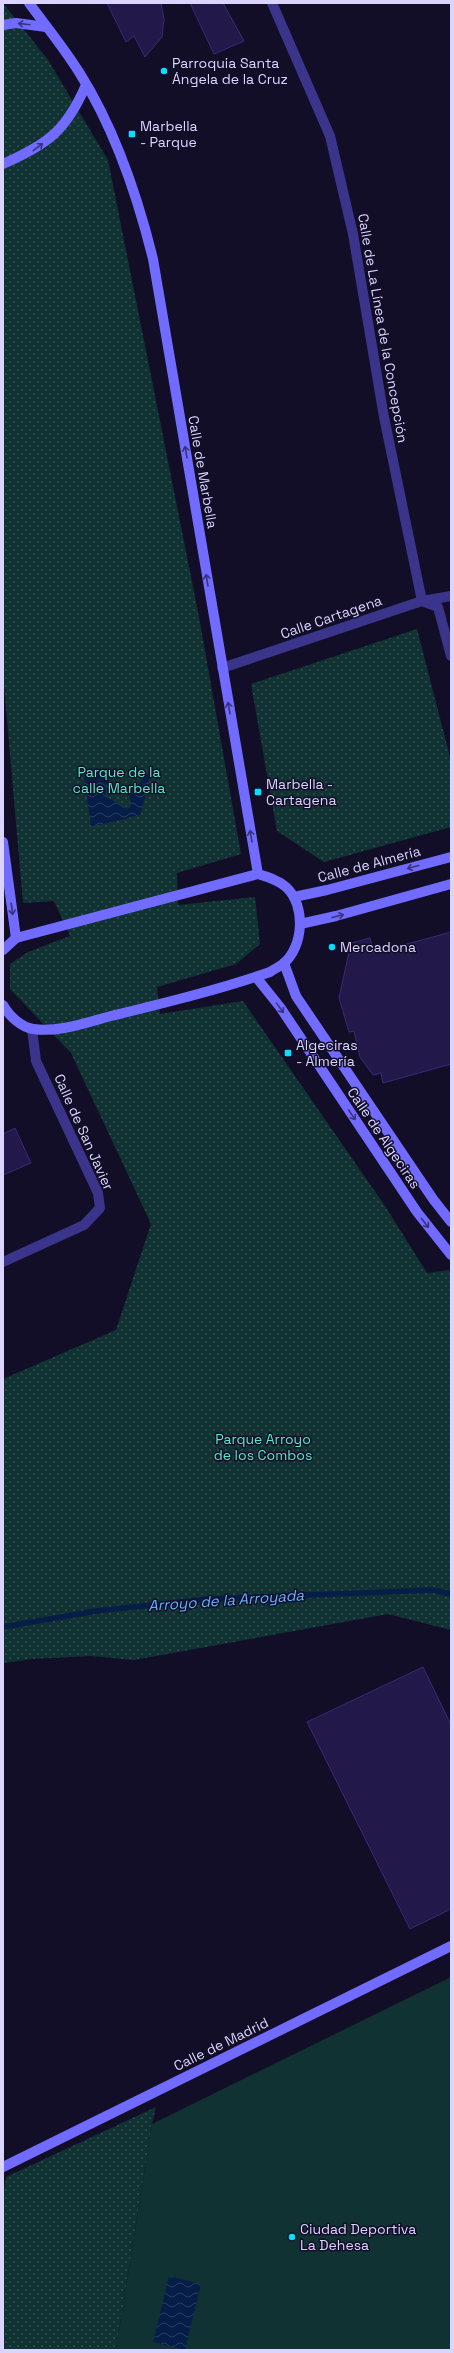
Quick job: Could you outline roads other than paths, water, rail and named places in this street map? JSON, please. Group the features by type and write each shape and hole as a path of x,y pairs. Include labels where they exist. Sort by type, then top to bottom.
{"street":[{"name":"Calle de Marbella","path":"29,3 86,85 124,163 141,211 153,259 258,874"},
{"name":"Calle de La Línea de la Concepción","path":"272,3 330,136 353,234 384,417 422,601"},
{"path":"3,25 16,23 46,26"},
{"path":"3,164 31,152 57,132 74,112 86,85"},
{"name":"Calle Cartagena","path":"222,668 422,601 451,596"},
{"path":"422,601 438,607 451,656"},
{"path":"3,842 16,938"},
{"name":"Calle de Almería","path":"294,897 327,890 451,857"},
{"path":"3,950 16,938 258,874 273,879 286,887 294,897 300,924 292,952 284,963 256,977 81,1024 44,1030 32,1029 16,1020 4,1008"},
{"path":"300,924 336,916 451,884"},
{"name":"Calle de Algeciras","path":"284,963 296,996 433,1199 451,1222"},
{"name":"Calle de Algeciras","path":"256,977 280,1007 417,1212 448,1252"},
{"name":"Calle de San Javier","path":"3,1262 84,1225 100,1208 98,1193 36,1061 32,1029"},
{"name":"Calle de Madrid","path":"3,2167 451,1946"}],"water":[{"path":"153,767 140,815 91,827 84,775 116,771 107,782 107,797 128,809 131,806 129,796"},
{"path":"169,2276 201,2284 185,2350 153,2342"}],"waterway":[{"name":"Arroyo de la Arroyada","path":"3,1627 96,1611 209,1599 432,1590 451,1594"}],"place":[{"name":"Parroquia Santa Ángela de la Cruz","path":"164,71"},
{"name":"Marbella - Parque","path":"132,134"},
{"name":"Marbella - Cartagena","path":"258,792"},
{"name":"Mercadona","path":"332,947"},
{"name":"Algeciras - Almería","path":"288,1053"},
{"name":"Ciudad Deportiva La Dehesa","path":"292,2237"}],"park label":[{"name":"Parque de la calle Marbella","path":"119,780"},
{"name":"Parque Arroyo de los Combos","path":"263,1448"}]}
